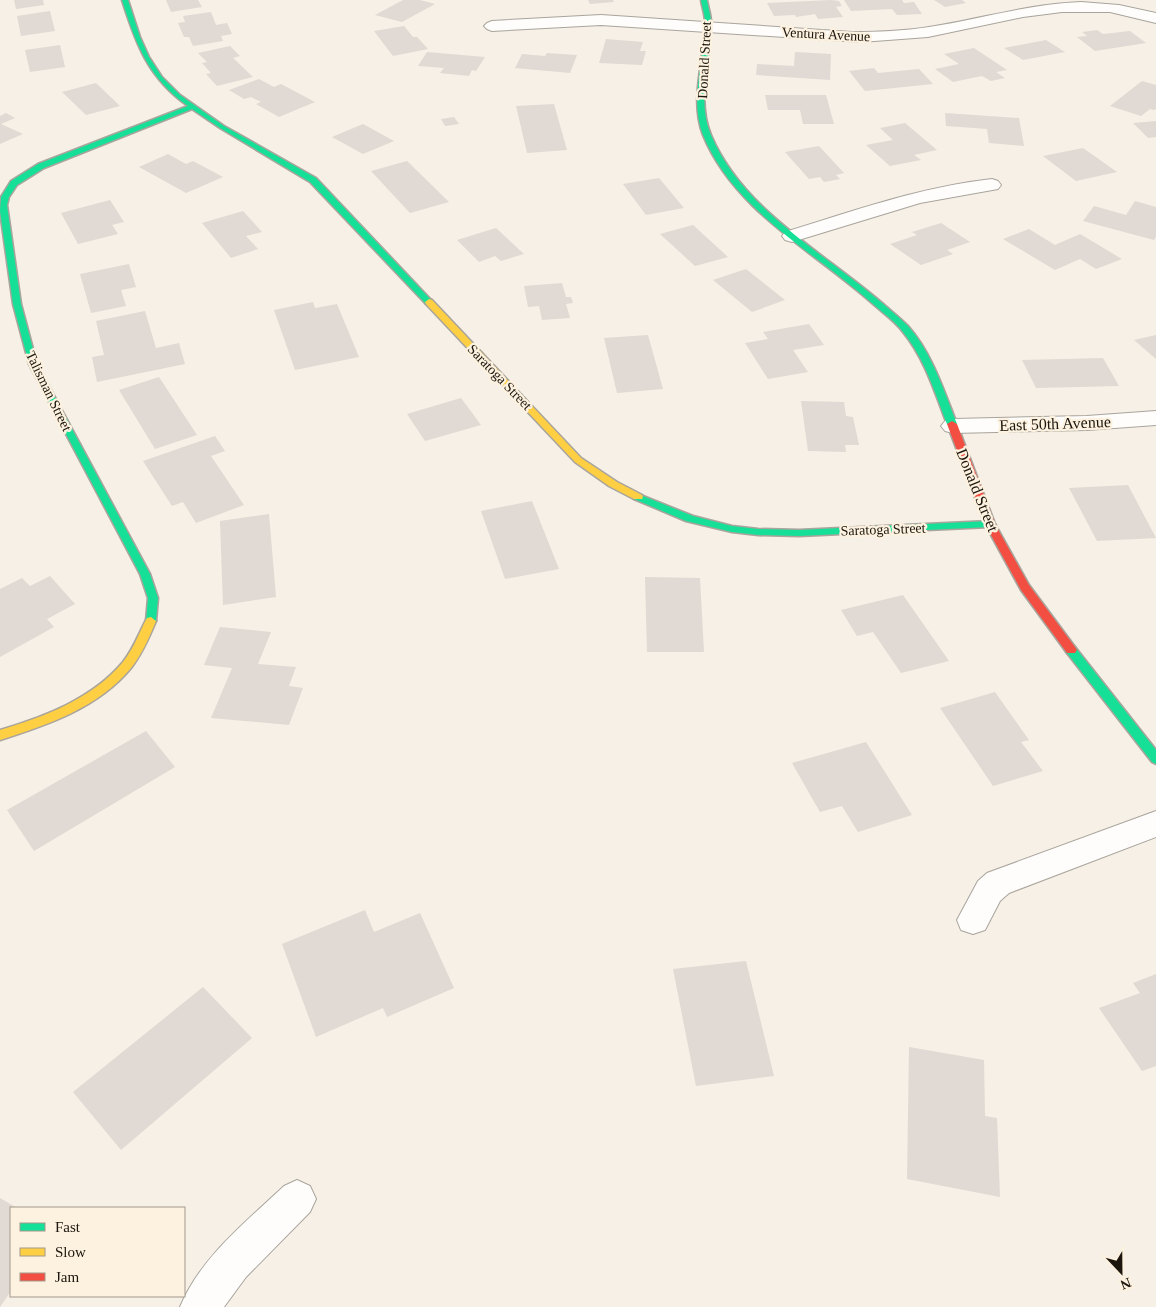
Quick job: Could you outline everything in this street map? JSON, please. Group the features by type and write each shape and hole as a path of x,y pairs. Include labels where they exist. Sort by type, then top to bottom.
{"street":[{"name":"Saratoga Street","path":"125,0 145,57 164,84 191,107 296,168 313,180 578,460 606,481 642,500 684,518 733,530 775,533 990,524"},
{"name":"Donald Street","path":"704,0 708,26 701,101 706,134 729,174 756,206 792,236 865,291 910,334 936,382 990,524 1025,587 1084,667 1156,759"},
{"name":"Ventura Avenue","path":"492,26 600,20 852,37 891,37 1041,10 1080,6 1120,9 1156,18"},
{"name":"Talisman Street","path":"0,735 33,726 64,714 91,699 117,676 136,654 149,629 153,605 148,582 137,558 33,364 17,304 3,204 5,195 13,184 26,174 48,162 191,107"},
{"path":"792,236 930,193 960,187 992,186"},
{"name":"East 50th Avenue","path":"953,426 1087,423 1156,418"},
{"path":"973,920 989,891 998,883 1156,824"},
{"path":"200,1307 232,1263 297,1199"}],"building":[{"path":"14,0 43,0 44,5 16,9"},
{"path":"166,0 198,0 202,7 171,12"},
{"path":"403,0 420,0 435,4 402,22 375,15"},
{"path":"588,0 613,0 614,2 590,4"},
{"path":"844,0 902,0 904,3 914,2 922,14 897,15 892,9 851,11"},
{"path":"934,0 962,0 966,3 945,7"},
{"path":"839,1 842,6 836,7 843,17 818,19 815,14 796,17 795,15 774,16 767,3"},
{"path":"50,11 55,31 21,36 17,16"},
{"path":"211,12 216,25 227,23 232,34 221,36 223,41 193,46 189,37 184,37 178,23 185,22 183,16"},
{"path":"404,26 413,37 417,37 428,49 393,56 374,31"},
{"path":"1097,30 1103,34 1130,31 1146,43 1095,51 1077,37 1087,36 1082,32"},
{"path":"606,39 643,42 640,51 646,51 642,65 599,63"},
{"path":"1046,40 1065,52 1023,60 1004,48"},
{"path":"60,45 65,67 30,72 25,50"},
{"path":"230,46 240,56 233,58 253,77 217,86 206,74 211,73 202,63 207,62 198,53"},
{"path":"974,48 1007,70 996,72 1005,78 991,81 982,76 953,82 935,69 959,64 944,54"},
{"path":"427,52 485,57 476,71 472,70 469,76 440,73 444,68 418,66"},
{"path":"795,52 831,54 830,80 756,75 757,64 794,66"},
{"path":"547,53 577,55 570,73 515,68 522,54 545,56"},
{"path":"874,68 878,73 919,69 933,84 865,91 849,71"},
{"path":"259,79 274,87 281,84 315,102 279,117 256,104 261,102 251,97 244,99 229,90"},
{"path":"1142,81 1156,85 1156,109 1150,109 1141,116 1110,106"},
{"path":"96,83 120,106 86,115 62,92"},
{"path":"765,95 826,95 834,124 803,124 800,110 768,110"},
{"path":"554,104 567,150 527,153 516,106"},
{"path":"6,113 15,118 1,124 23,134 0,144 0,116"},
{"path":"945,113 1019,118 1024,146 989,143 987,129 946,126"},
{"path":"454,117 459,124 445,126 441,119"},
{"path":"1156,121 1156,137 1148,138 1133,123"},
{"path":"905,123 937,150 914,155 921,160 890,166 866,145 893,140 880,128"},
{"path":"363,124 394,141 363,154 332,137"},
{"path":"819,146 844,173 836,175 840,179 824,182 820,177 809,179 785,152"},
{"path":"1083,148 1117,172 1076,181 1043,156"},
{"path":"168,154 186,164 193,161 223,177 186,193 139,167"},
{"path":"407,161 449,202 410,213 371,171"},
{"path":"659,178 684,208 646,215 623,184"},
{"path":"110,200 124,222 112,225 118,234 78,244 61,213"},
{"path":"1135,201 1156,207 1156,237 1154,240 1083,221 1094,206 1126,215"},
{"path":"243,211 262,232 246,236 258,249 231,258 202,223"},
{"path":"941,223 970,242 947,250 953,254 921,265 890,244 917,235 912,232"},
{"path":"693,225 728,257 695,266 660,234"},
{"path":"496,228 524,254 501,261 495,256 479,262 457,240"},
{"path":"1029,229 1055,245 1080,234 1122,259 1096,269 1080,259 1055,270 1003,239"},
{"path":"129,264 136,287 121,290 126,306 91,313 80,274"},
{"path":"746,269 785,300 752,312 713,280"},
{"path":"562,283 566,297 571,297 573,303 566,304 570,318 542,320 539,306 528,307 524,286"},
{"path":"313,302 315,308 337,304 359,357 295,370 274,310"},
{"path":"145,311 156,348 179,343 185,364 97,382 92,357 104,355 96,321"},
{"path":"809,324 824,345 793,350 808,372 768,379 745,343 768,339 763,332"},
{"path":"648,335 663,389 617,393 604,338"},
{"path":"1156,335 1156,359 1134,340"},
{"path":"1103,358 1119,386 1036,388 1022,360"},
{"path":"159,377 197,435 155,449 119,390"},
{"path":"461,398 481,425 425,441 407,414"},
{"path":"801,401 844,402 846,416 853,417 859,445 845,445 846,452 808,451"},
{"path":"215,436 225,451 211,456 244,505 196,523 183,502 172,506 143,461"},
{"path":"1128,485 1156,538 1097,541 1069,488"},
{"path":"532,501 559,569 505,579 481,511"},
{"path":"269,514 276,597 223,605 220,521"},
{"path":"50,576 75,604 47,619 54,627 0,657 0,589 22,578 30,586"},
{"path":"645,577 700,578 704,652 647,652"},
{"path":"903,595 949,661 901,673 873,632 857,636 841,610"},
{"path":"220,627 271,632 258,664 296,667 289,686 303,688 289,725 211,718 232,668 204,665"},
{"path":"995,692 1029,740 1021,742 1043,771 993,786 940,708"},
{"path":"146,731 175,767 34,851 7,810"},
{"path":"866,742 912,815 858,832 842,806 820,812 792,763"},
{"path":"365,910 374,932 420,913 454,988 387,1017 383,1008 316,1037 282,944"},
{"path":"746,961 774,1076 696,1086 673,969"},
{"path":"1156,974 1156,1066 1142,1071 1099,1008 1140,993 1133,983"},
{"path":"203,987 252,1038 121,1150 73,1092"},
{"path":"909,1047 984,1060 985,1116 997,1118 1000,1197 907,1179"},
{"path":"0,1198 15,1207 10,1207 10,1292 0,1307"}],"traffic: fast":[{"path":"125,0 137,37 146,57 160,78 178,96 222,127 313,180 429,302"},
{"path":"704,0 708,22 701,95 703,123 707,135 722,163 740,187 761,209 857,286 904,327 917,345 928,367 952,424"},
{"path":"151,621 153,598 145,574 33,364 17,304 3,205 5,197 14,183 41,166 191,107"},
{"path":"638,497 690,519 732,529 758,532 799,533 990,524"},
{"path":"1071,650 1156,759"}],"traffic: slow":[{"path":"429,302 578,460 613,484 638,497"},
{"path":"0,735 47,719 69,709 90,697 110,682 127,665 141,645 151,621"}],"traffic: jam":[{"path":"952,424 990,524 1025,587 1071,650"}]}
